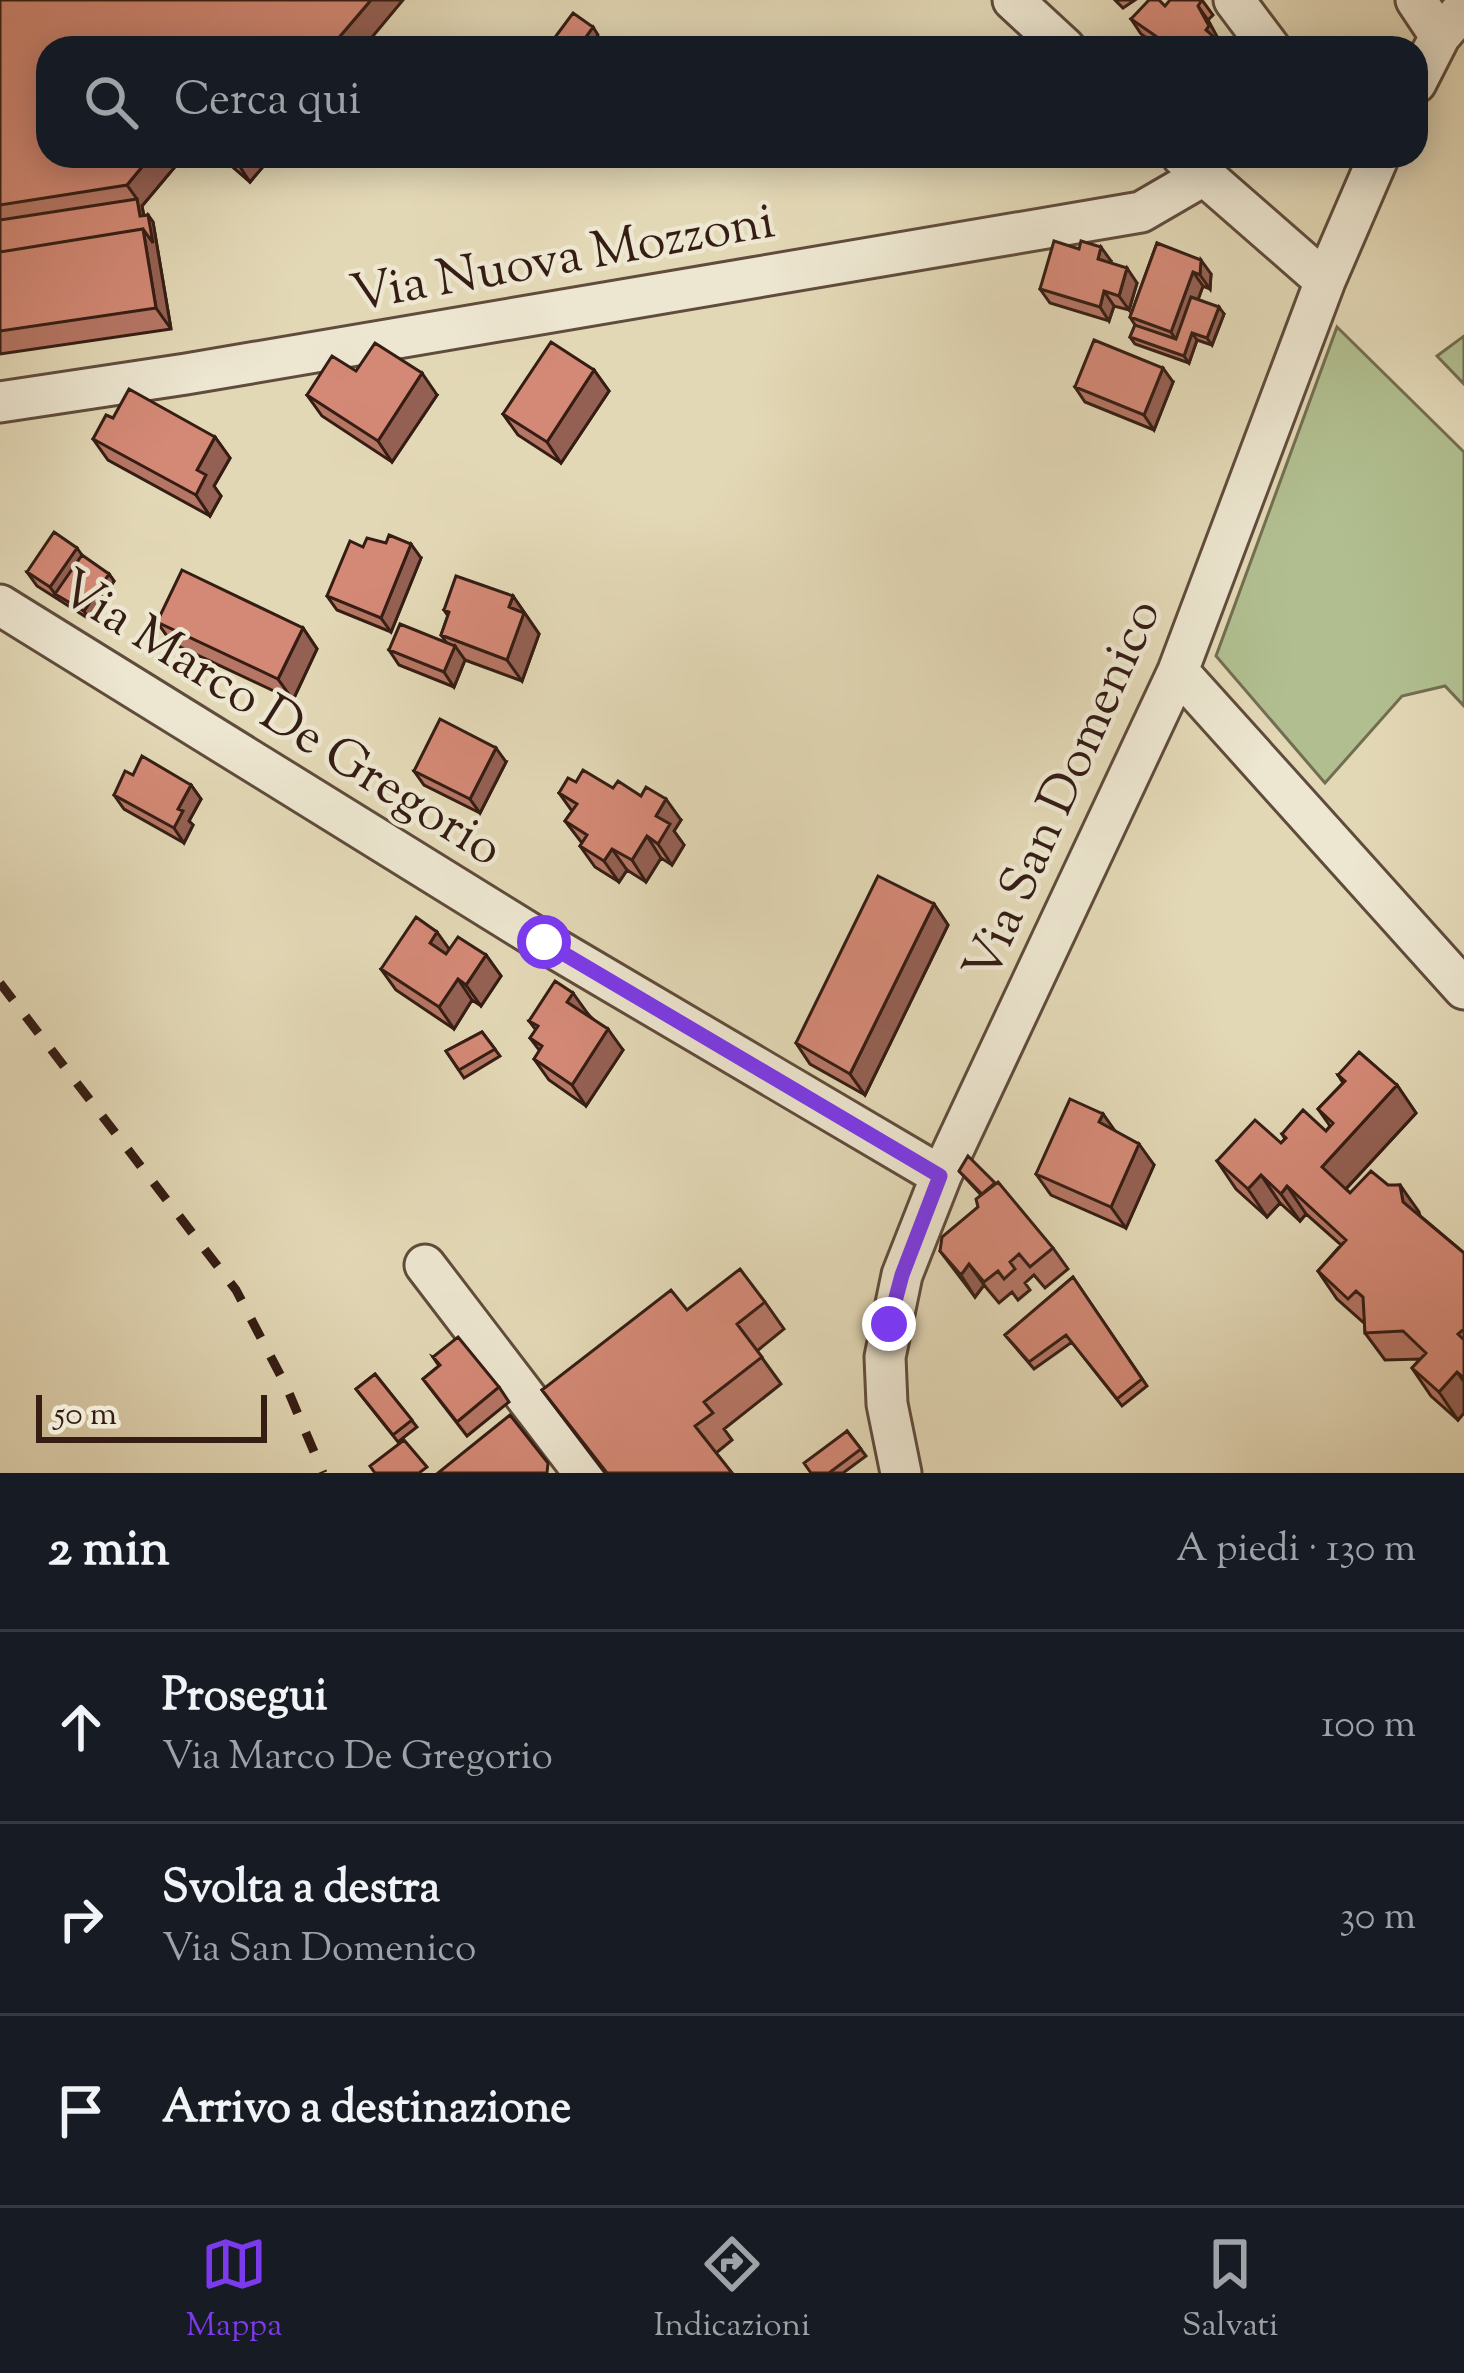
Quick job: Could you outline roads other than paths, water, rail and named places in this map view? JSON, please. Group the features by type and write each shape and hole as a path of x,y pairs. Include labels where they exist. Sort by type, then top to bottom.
{"street":[{"path":"1013,0 1052,36"},
{"path":"1234,0 1261,36"},
{"path":"1416,0 1452,22 1428,63"},
{"name":"Via Nuova Mozzoni","path":"0,402 1141,212 1191,168"},
{"path":"1195,168 1324,281"},
{"name":"Via San Domenico","path":"901,1473 887,1404 885,1357 902,1275 940,1176 1178,671 1365,168"},
{"name":"Via Marco De Gregorio","path":"0,605 524,929 940,1176"},
{"path":"1178,671 1464,988"},
{"path":"425,1265 584,1473"}],"railway":[{"path":"0,983 236,1290 286,1386 323,1473"}]}
